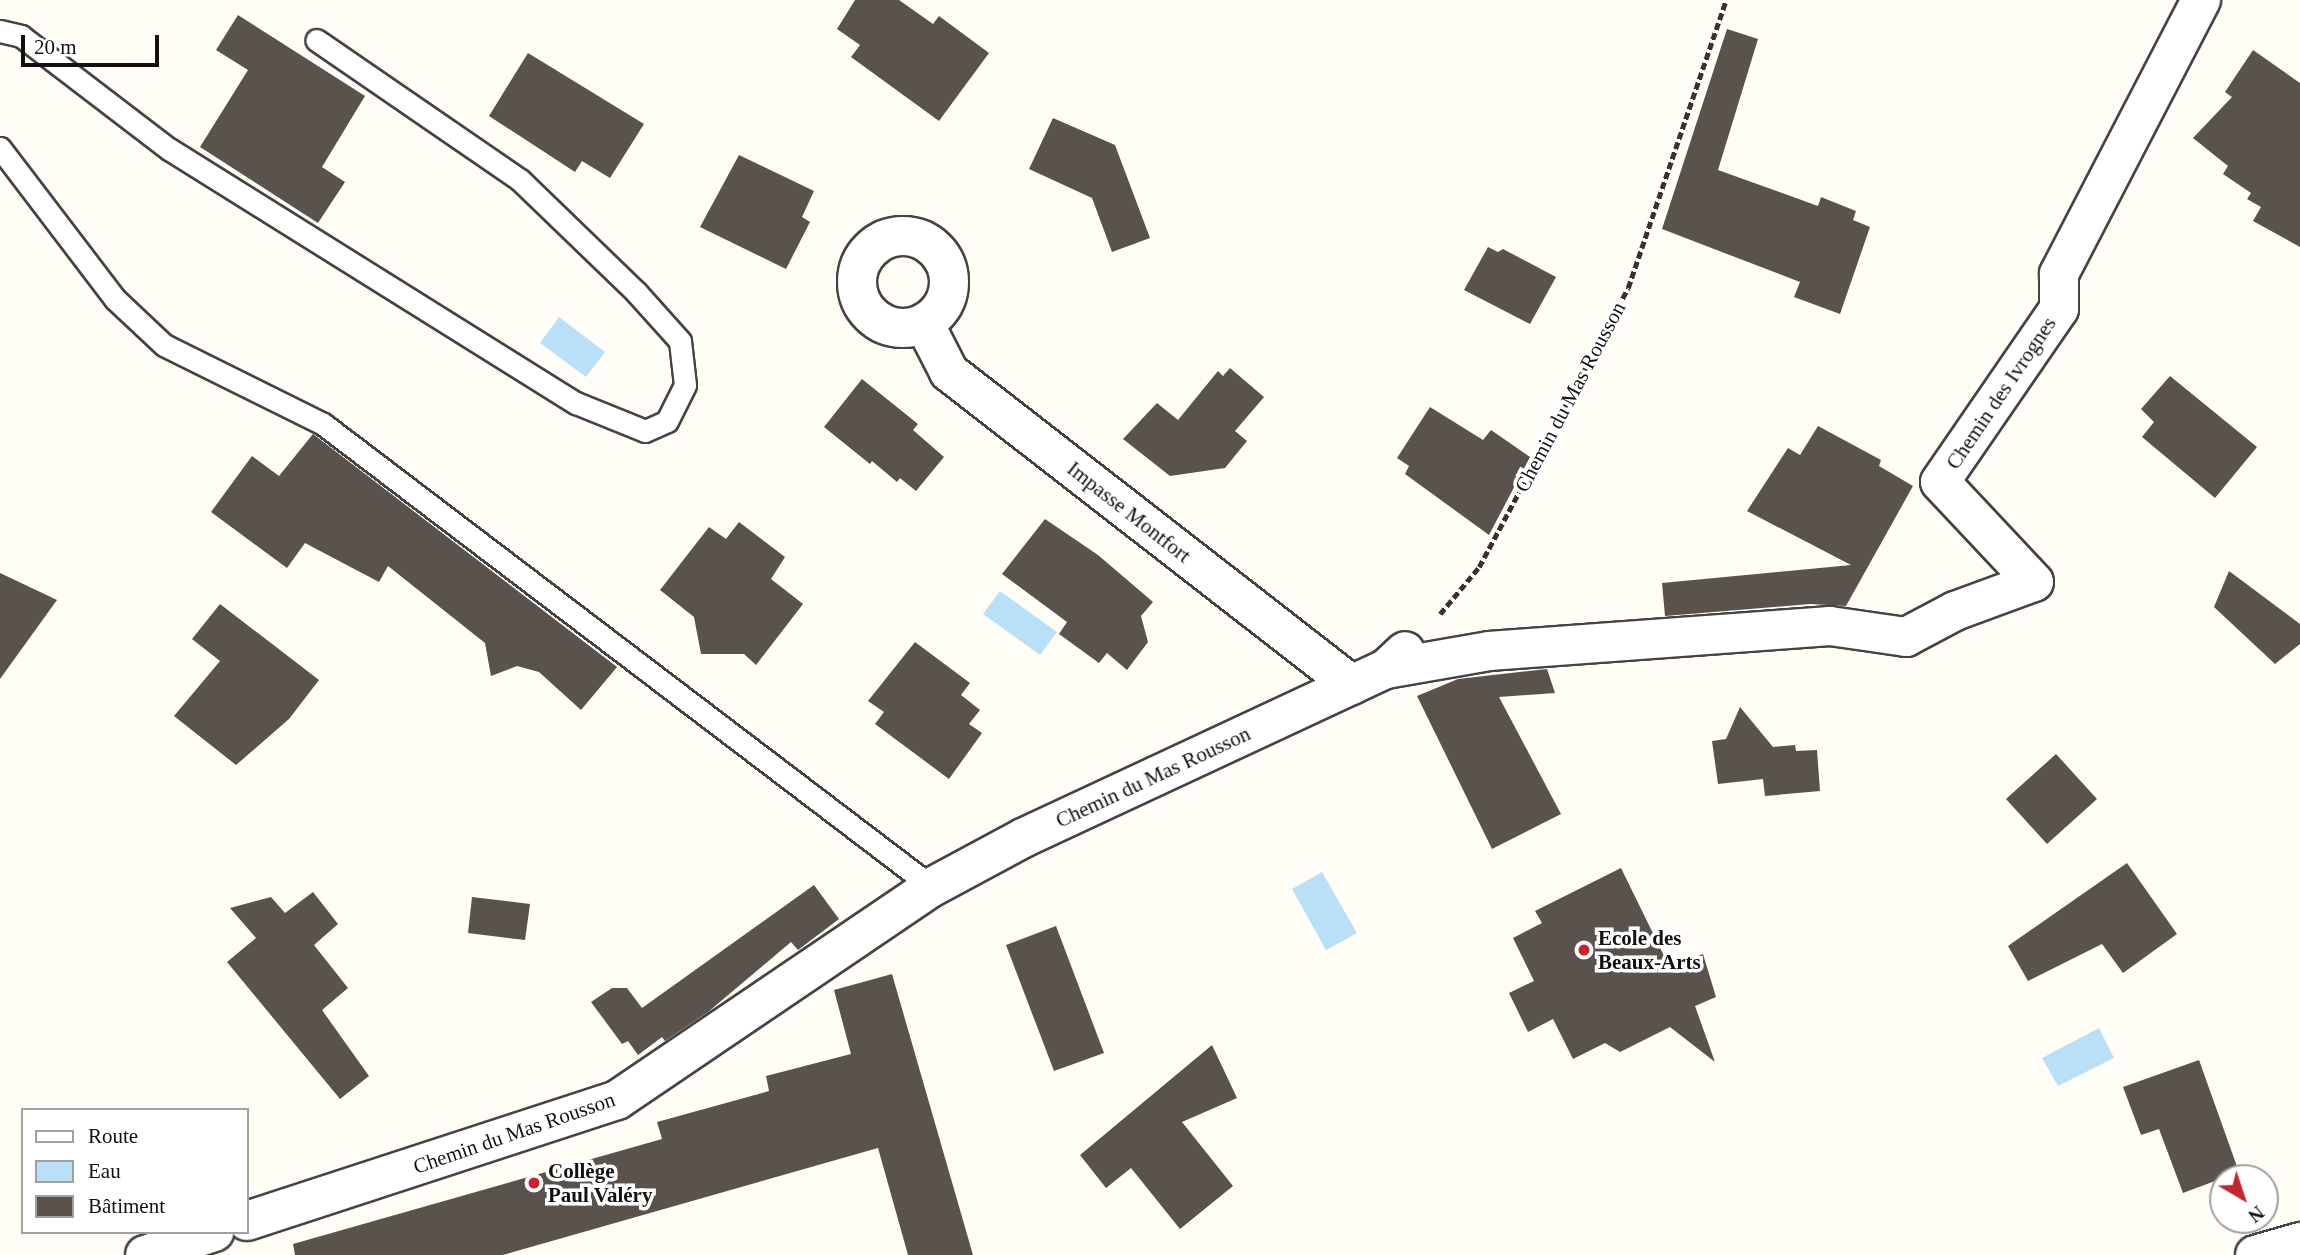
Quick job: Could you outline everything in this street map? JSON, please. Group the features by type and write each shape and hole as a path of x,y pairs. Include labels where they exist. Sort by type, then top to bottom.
{"street":[{"name":"Chemin des Ivrognes","path":"1369,677 1489,651 1830,626 1906,637 1955,611 2034,582 1940,482 2059,309 2059,274 2201,0"},
{"name":"Impasse Montfort","path":"926,325 949,372 1369,677"},
{"name":"Chemin du Mas Rousson","path":"248,1222 617,1100 932,887 1023,838 1369,677 1419,638"},
{"path":"145,1255 208,1234"},
{"path":"2255,1255 2300,1242"}],"lane":[{"path":"0,31 21,36 169,149 576,403 645,431 667,421 685,385 680,341 636,292 520,180 316,40"},
{"path":"0,148 115,299 164,345 323,424 932,887"}],"path":[{"name":"Chemin du Mas Rousson","path":"1419,638 1479,567 1628,288 1726,0"}],"water":[{"path":"559,317 605,352 586,377 540,343"},
{"path":"1000,591 1057,632 1040,655 983,614"},
{"path":"1322,872 1357,933 1326,950 1292,889"},
{"path":"2099,1028 2114,1058 2058,1086 2042,1058"}],"building":[{"path":"855,0 899,0 933,24 939,16 989,53 939,121 851,57 860,45 837,29"},
{"path":"238,15 365,96 322,167 345,182 318,223 200,147 248,70 216,50"},
{"path":"1727,29 1758,39 1718,170 1818,206 1821,197 1856,211 1853,220 1870,227 1840,314 1794,297 1800,282 1662,229"},
{"path":"2253,50 2300,83 2300,247 2253,221 2261,207 2247,199 2251,193 2223,174 2228,166 2193,138 2232,97 2225,92"},
{"path":"528,53 644,124 610,178 582,161 575,172 489,116"},
{"path":"1053,118 1115,145 1150,238 1112,252 1092,198 1029,169"},
{"path":"739,155 814,191 802,217 810,222 786,269 700,227"},
{"path":"1488,247 1498,252 1503,249 1556,277 1530,324 1464,290"},
{"path":"1230,368 1264,397 1235,431 1247,441 1225,468 1170,476 1123,439 1157,403 1178,420 1218,371 1223,376"},
{"path":"2170,376 2257,447 2215,498 2142,437 2154,422 2141,409"},
{"path":"862,379 918,424 913,430 944,457 916,491 900,478 897,482 872,461 870,464 824,427"},
{"path":"1430,407 1483,440 1491,430 1530,457 1489,535 1405,474 1409,466 1397,458"},
{"path":"1818,426 1881,460 1879,466 1913,486 1846,606 1810,604 1665,616 1662,583 1851,565 1747,511 1788,448 1800,455"},
{"path":"313,434 617,667 581,710 539,672 517,666 491,676 485,643 388,566 379,582 305,543 287,568 211,512 252,456 279,476"},
{"path":"1045,519 1098,555 1153,602 1141,616 1148,642 1127,670 1107,653 1099,663 1059,634 1067,622 1002,574"},
{"path":"739,522 785,557 771,579 803,604 756,665 744,654 701,654 694,617 660,590 709,527 726,539"},
{"path":"2229,571 2300,624 2300,644 2275,664 2214,607"},
{"path":"0,573 57,600 0,679"},
{"path":"220,604 319,680 289,719 236,765 174,716 220,661 192,639"},
{"path":"915,642 970,683 961,695 980,710 969,724 982,733 949,779 875,724 884,712 868,701"},
{"path":"1547,669 1555,693 1499,697 1561,814 1492,849 1417,696 1458,679"},
{"path":"1740,707 1773,747 1795,745 1796,751 1817,750 1820,791 1765,796 1763,779 1718,784 1712,741 1726,739"},
{"path":"2056,754 2097,799 2047,844 2006,799"},
{"path":"2127,863 2177,934 2123,973 2102,944 2028,981 2008,946"},
{"name":"Ecole des Beaux-Arts","path":"1621,868 1669,966 1703,954 1716,997 1695,1006 1715,1062 1670,1027 1620,1052 1605,1043 1573,1059 1553,1019 1528,1032 1509,993 1534,981 1513,938 1542,923 1535,911"},
{"path":"814,885 839,919 798,950 791,942 708,1012 665,1041 662,1037 638,1055 628,1041 622,1044 591,1002 612,988 627,988 642,1008"},
{"path":"313,892 338,924 314,945 348,988 322,1010 369,1076 340,1099 227,962 256,938 230,908 271,897 285,913"},
{"path":"472,897 530,904 525,940 468,933"},
{"path":"1056,926 1104,1053 1054,1071 1006,945"},
{"path":"892,974 973,1255 908,1255 878,1148 503,1255 295,1255 293,1244 662,1139 657,1122 769,1091 766,1076 851,1054 834,990"},
{"path":"1212,1045 1237,1098 1182,1122 1233,1186 1180,1229 1131,1168 1106,1188 1080,1155"},
{"path":"2199,1060 2236,1164 2209,1164 2209,1183 2183,1193 2159,1129 2141,1135 2123,1087"}],"place":[{"name":"Ecole des Beaux-Arts","path":"1584,950"},
{"name":"Collège Paul Valéry","path":"534,1183"}]}
